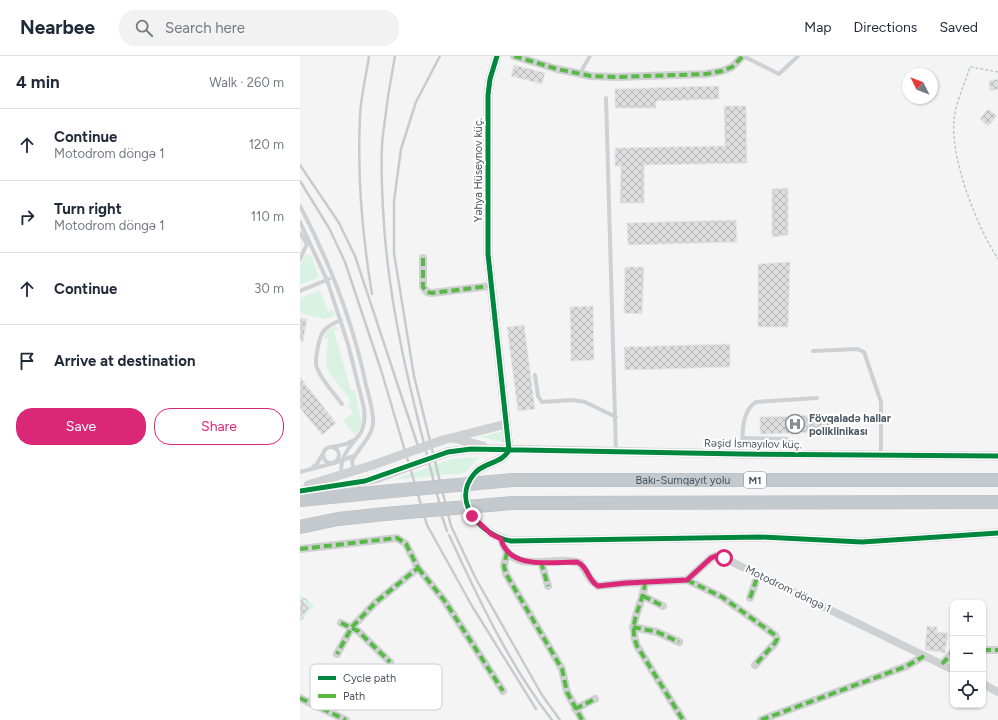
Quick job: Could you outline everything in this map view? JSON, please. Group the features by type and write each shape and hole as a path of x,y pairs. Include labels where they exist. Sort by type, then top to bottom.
{"highway":[{"name":"Bakı-Sumqayıt yolu","path":"300,500 512,480 998,480"},
{"name":"Bakı-Sumqayıt yolu","path":"338,519 513,503 998,502"},
{"path":"300,523 338,519"},
{"path":"300,527 338,519"}],"street":[{"name":"Yəhya Hüseynov küç.","path":"497,56 490,80 488,96 488,254 490,286 509,450"},
{"path":"514,56 557,69 616,77 706,74 722,71 732,67 743,56"},
{"path":"423,258 423,287 427,292 432,294 490,286"},
{"path":"300,488 354,472 447,438 506,424"},
{"path":"447,438 494,449"},
{"path":"300,491 347,485 378,478 448,452 471,449 494,449"},
{"name":"Rəşid İsmayılov küç.","path":"494,449 742,454 998,456"},
{"path":"509,450 503,458 477,470 467,486 466,494 469,510 472,516 491,534 501,539 511,541 760,537 862,542 998,533"},
{"path":"300,548 397,538 406,544 418,568 444,600 503,691"},
{"path":"501,539 507,552 522,561 580,563 592,581 598,586 687,580 722,597 775,635 775,643 755,665"},
{"path":"507,552 504,566 506,574 562,669 567,692 582,720"},
{"name":"Motodrom döngə 1","path":"687,580 696,574 704,563 716,556 724,558 817,605 846,616 950,668"},
{"path":"541,562 548,586"},
{"path":"337,654 352,627 382,596 418,568"},
{"path":"750,598 758,575"},
{"path":"645,582 643,596 632,627 632,633 636,646 683,720"},
{"path":"643,596 663,606"},
{"path":"341,623 352,627 390,662"},
{"path":"632,627 657,632 679,642"},
{"path":"986,650 998,650"},
{"path":"942,664 950,655"},
{"path":"760,720 771,718 907,666 924,656"},
{"path":"986,686 998,692"},
{"path":"300,698 310,703"},
{"path":"575,709 595,699"},
{"path":"325,710 346,720"}],"lane":[{"path":"580,73 590,56"},
{"path":"743,56 779,74 798,56"},
{"path":"606,98 616,452"},
{"path":"300,206 316,236 334,277 355,341 373,420 370,434 354,456 351,465 354,472"},
{"path":"300,222 307,240 327,280 341,320 364,408 365,422 361,435 342,461 341,476"},
{"path":"300,233 307,240 307,247 300,259"},
{"path":"307,240 316,236"},
{"path":"300,291 334,277"},
{"path":"341,320 329,325 323,330 319,338 316,363 318,370 342,404"},
{"path":"813,351 857,349 864,352 881,402 881,455"},
{"path":"535,375 538,396 542,402 572,400 585,402 616,417"},
{"path":"742,454 746,412 750,406 756,402 817,398"},
{"path":"300,472 317,464 325,450 346,444 361,435"},
{"path":"743,438 787,440"},
{"path":"323,453 326,463 334,463 338,461 340,454 339,450 332,447"},
{"path":"300,472 342,461 354,456"}],"path":[{"path":"998,72 970,67 954,119 956,154 987,242 998,259"}],"green space":[{"path":"306,255 311,255 319,277 300,285 300,265"},
{"path":"320,290 328,312 332,310 335,316 325,319 300,313 300,298"},
{"path":"335,326 339,329 334,331 351,391 355,390 362,425 355,435 343,420 353,413 348,405 351,401 328,371 326,364 328,338 324,338 326,332"},
{"path":"504,431 504,442 480,437"},
{"path":"479,457 465,473 393,480 451,459"},
{"path":"300,594 314,606 300,622"}],"building":[{"path":"514,65 545,73 542,84 511,76"},
{"path":"998,79 998,89 990,91 989,81"},
{"path":"719,86 719,99 656,101 656,108 615,108 615,89"},
{"path":"724,106 746,106 747,163 644,165 644,203 620,203 621,166 615,166 615,148 725,146"},
{"path":"988,109 997,116 988,126 980,119"},
{"path":"788,188 788,235 772,237 772,189"},
{"path":"736,220 737,242 628,245 627,223"},
{"path":"790,262 788,327 758,327 758,264"},
{"path":"625,267 644,267 642,314 624,313"},
{"path":"593,306 594,360 571,361 570,307"},
{"path":"300,318 307,319 303,342 300,341"},
{"path":"524,325 535,409 518,411 507,327"},
{"path":"730,344 730,367 625,370 624,347"},
{"path":"300,377 336,423 322,435 300,408"},
{"name":"Fövqaladə hallar poliklinikası","path":"831,415 831,432 760,434 760,417"},
{"path":"300,599 309,608 300,618"},
{"path":"927,626 937,627 937,632 948,633 945,653 925,650"}],"railway":[{"path":"369,56 362,94 359,161 365,249 372,294"},
{"path":"395,56 385,114 382,153 383,209 386,247 404,360 441,509"},
{"path":"440,56 416,102 401,149 394,201 394,253 414,376 451,526 476,579 542,695 560,720"},
{"path":"300,165 339,223 355,256 420,452"},
{"path":"300,181 329,228 345,262 381,370 427,525 472,606 536,709"},
{"path":"438,505 447,531"},
{"path":"449,535 471,583 496,631 522,677 552,720"}],"marked path":[{"path":"514,56 557,69 591,76 617,77 706,74 722,71 732,67 743,56"},
{"path":"423,258 423,287 427,292 432,293 490,286"},
{"path":"300,549 397,538 406,544 418,568 376,602 352,627 337,654"},
{"path":"507,552 504,566 506,574 562,669 567,692 582,720"},
{"path":"541,562 548,586"},
{"path":"418,568 444,600 503,691"},
{"path":"750,598 758,575"},
{"path":"687,580 722,597 775,635 777,639 775,643 755,665"},
{"path":"645,582 644,591 635,621 634,637 637,646 683,720"},
{"path":"643,596 663,606"},
{"path":"341,623 358,631 390,662"},
{"path":"633,627 657,632 679,642"},
{"path":"986,650 998,650"},
{"path":"942,664 950,655"},
{"path":"761,720 907,666 924,656"},
{"path":"300,698 310,703"},
{"path":"575,709 595,699"},
{"path":"325,710 346,720"}],"cycle path":[{"path":"497,56 490,79 488,95 488,254 509,450 502,458 478,470 468,485 466,496 468,507 473,516 481,525 500,538 511,541 760,537 862,542 998,533"},
{"path":"300,491 365,481 448,452 471,449 742,454 998,456"}],"place":[{"name":"Fövqaladə hallar poliklinikası","path":"795,424"}],"route":[{"path":"472,516 491,534 501,539 504,548 510,556 526,562 580,563 595,585 598,586 687,580 696,574 704,563 711,558 716,556 724,558"}]}
